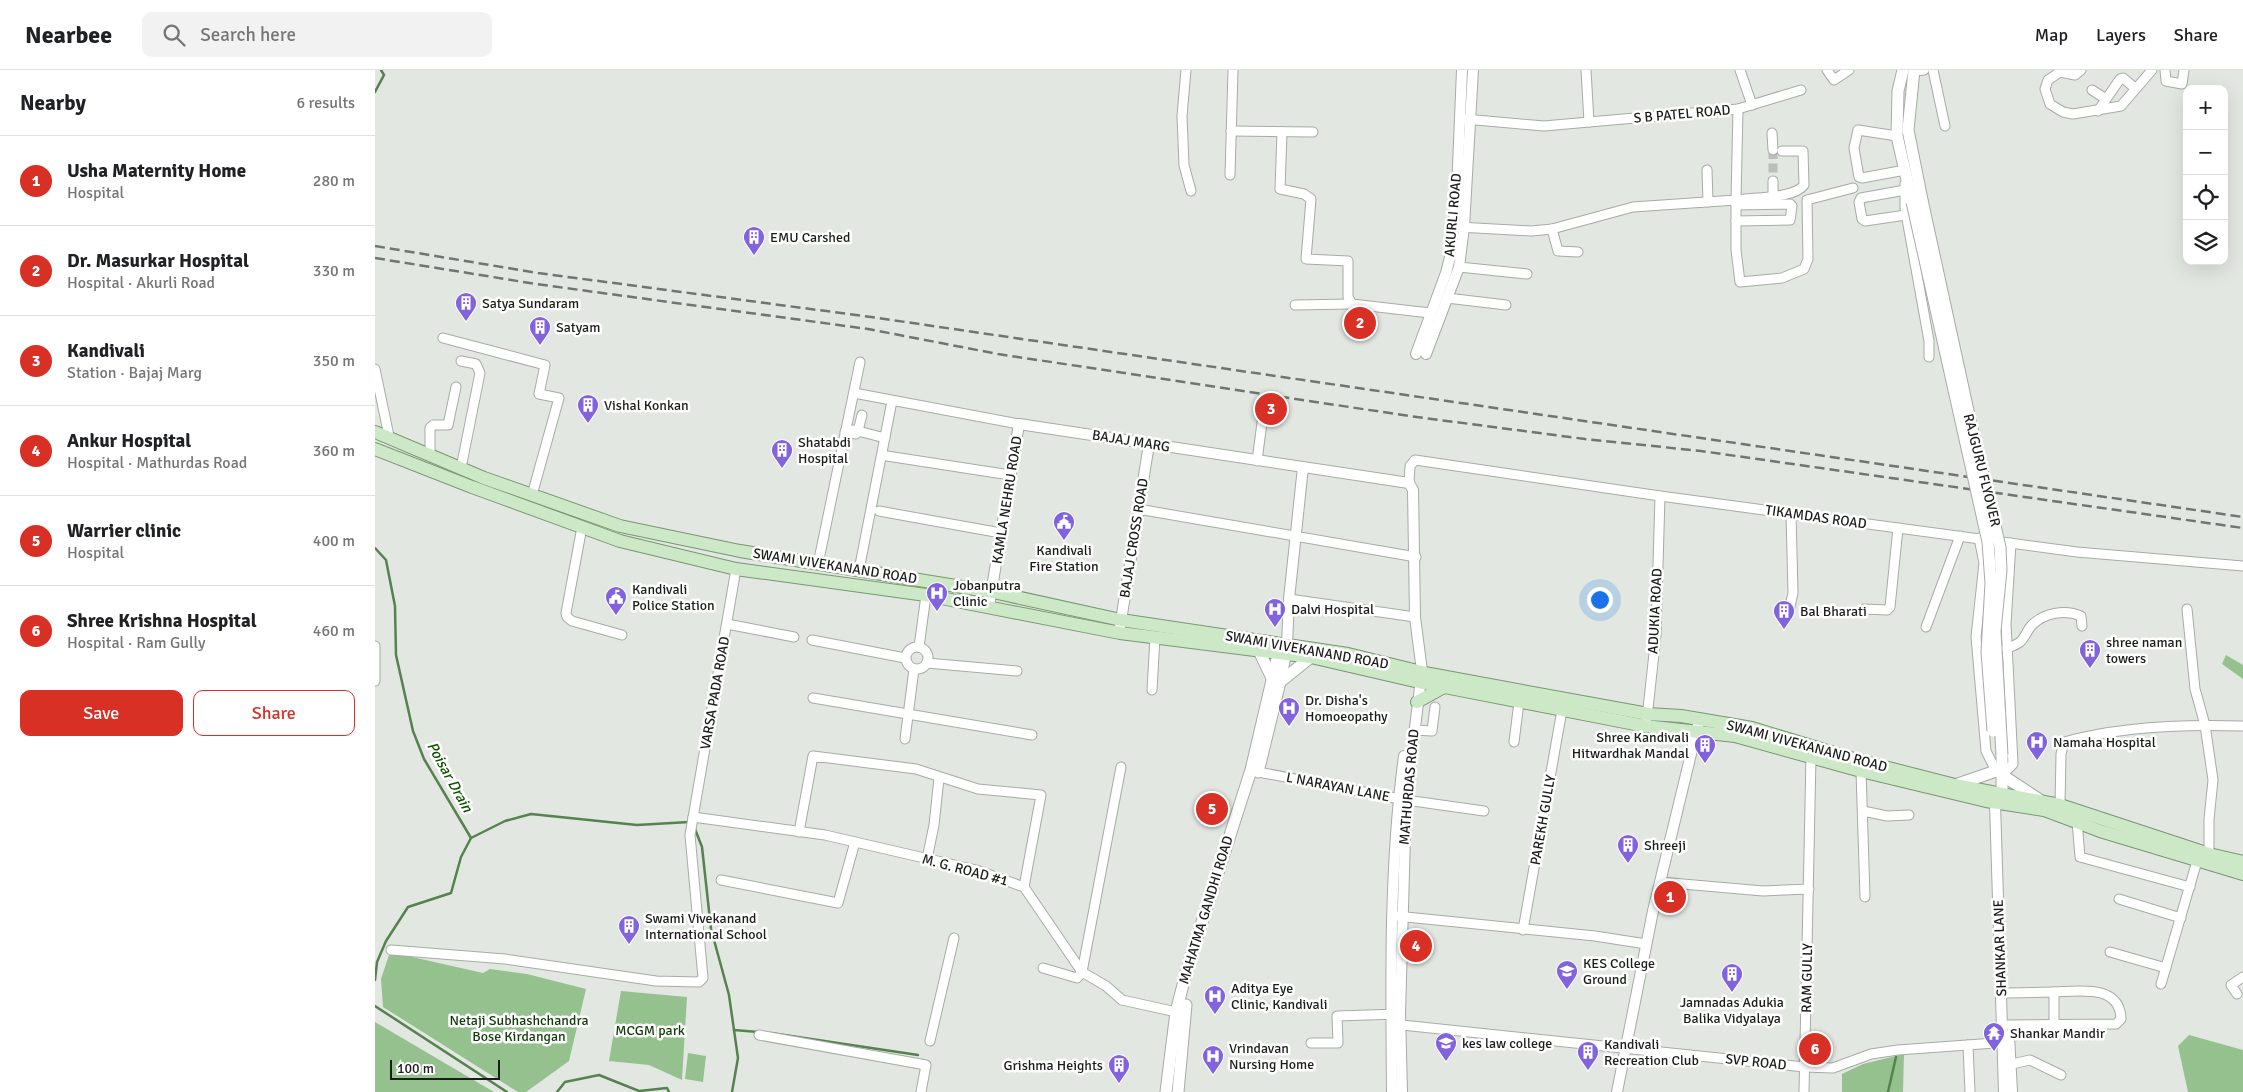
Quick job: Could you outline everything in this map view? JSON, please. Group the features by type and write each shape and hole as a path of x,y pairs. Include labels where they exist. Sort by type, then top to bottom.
{"main road":[{"path":"1907,170 1897,136 1898,90 1914,70"},
{"path":"1907,170 1908,130 1914,70"},
{"name":"RAJGURU FLYOVER","path":"1907,170 1917,201 1988,542 1991,583 1987,652 1998,755 1998,799"},
{"name":"SWAMI VIVEKANAND ROAD","path":"375,432 389,436 461,468 620,526 739,551 993,592 1155,637 1259,651 1282,649 1311,657 1417,673 1647,720"},
{"name":"SWAMI VIVEKANAND ROAD","path":"375,449 620,541 736,569 926,595 1120,626 1282,649 1348,654 1417,673 1444,687 1563,710 1697,726 1751,728 1857,760 1955,785 1998,799 2040,800 2059,805 2209,854 2243,862"},
{"name":"MAHATMA GANDHI ROAD","path":"1166,1092 1180,1012 1254,771 1282,649"},
{"path":"1259,651 1276,680 1311,657"},
{"path":"1417,702 1444,687"},
{"name":"SWAMI VIVEKANAND ROAD","path":"1697,726 1861,771 2044,810 2100,831 2243,874"},
{"path":"1955,785 1999,773 2040,800"},
{"name":"MAHATMA GANDHI ROAD","path":"1178,1092 1180,1012"}],"street":[{"path":"1186,70 1182,116 1183,165 1191,191"},
{"path":"1230,175 1233,70"},
{"name":"AKURLI ROAD","path":"1462,70 1465,119"},
{"name":"AKURLI ROAD","path":"1459,227 1447,273 1430,313 1421,354 1459,267 1459,227 1465,119 1473,70"},
{"path":"1586,70 1589,122"},
{"path":"1740,70 1752,105"},
{"path":"1827,70 1834,80 1849,70"},
{"path":"1933,70 1945,126"},
{"path":"2081,70 2075,75 2060,72 2048,80 2045,89 2049,104 2063,112 2073,114 2121,106 2152,70"},
{"path":"2165,70 2166,81 2182,84 2185,70"},
{"path":"2098,111 2120,79 2123,78 2135,88"},
{"path":"1738,109 1801,90"},
{"path":"1898,90 1911,91"},
{"path":"2092,90 2106,99"},
{"name":"S B PATEL ROAD","path":"1465,119 1544,126 1738,109 1736,250 1740,282 1782,278 1804,269 1808,259 1807,200 1853,188"},
{"path":"1897,136 1858,130 1854,148 1859,176 1862,178 1907,170"},
{"path":"1231,131 1313,132"},
{"path":"1281,132 1279,189 1304,194 1311,200 1306,259 1348,261 1348,296 1352,304"},
{"path":"1736,203 1796,192 1804,185 1803,151 1776,151 1773,133"},
{"path":"1885,168 1907,170"},
{"path":"1707,170 1708,202"},
{"path":"1907,170 1905,190 1906,215 1929,341 1929,357"},
{"path":"1773,180 1773,195"},
{"path":"1905,190 1861,198 1859,202 1862,219 1865,221 1906,215"},
{"path":"1459,227 1531,231 1552,229 1633,208 1708,202 1754,205 1790,204 1792,206 1792,217 1790,220 1736,221"},
{"path":"1754,205 1754,220"},
{"path":"1552,229 1558,251 1578,252"},
{"path":"1459,267 1527,274"},
{"path":"1447,298 1506,305"},
{"path":"1295,305 1352,304 1430,313"},
{"path":"443,338 545,365 539,394 559,398 532,495"},
{"path":"461,361 477,364 480,373 461,468"},
{"path":"818,564 860,362"},
{"path":"375,369 389,436"},
{"path":"430,454 430,428 433,425 448,425 456,387"},
{"name":"BAJAJ MARG","path":"854,394 1019,424 1409,483"},
{"path":"859,570 892,401"},
{"path":"858,431 862,415"},
{"path":"1257,461 1263,415"},
{"name":"KAMLA NEHRU ROAD","path":"989,606 993,592 1019,424"},
{"path":"846,430 885,438"},
{"name":"BAJAJ CROSS ROAD","path":"1120,626 1149,444"},
{"path":"887,456 1010,475"},
{"name":"TIKAMDAS ROAD","path":"1409,483 1410,466 1415,460 1660,496 2077,552 2243,566"},
{"path":"1282,649 1303,467"},
{"name":"MATHURDAS ROAD","path":"1402,1092 1402,1025 1396,1014 1397,916 1402,799 1417,702 1413,490 1409,483"},
{"name":"ADUKIA ROAD","path":"1647,720 1656,635 1660,496"},
{"path":"1138,510 1415,557"},
{"path":"879,511 1001,533"},
{"path":"1788,615 1793,594 1791,514"},
{"path":"582,527 565,613 572,621 622,635"},
{"path":"1864,609 1887,610 1890,607 1897,528"},
{"path":"1926,627 1959,536"},
{"path":"1979,538 1984,563 1976,637 1987,751 1999,773 2013,764 2006,649 2011,543"},
{"name":"VARSA PADA ROAD","path":"391,950 505,958 656,981 699,982 703,978 704,970 690,835 736,569"},
{"path":"919,647 926,595"},
{"path":"1289,599 1415,617"},
{"path":"2187,609 2195,689 2205,725 2213,780 2209,819 2209,854"},
{"path":"2006,649 2022,641 2031,626 2042,617 2057,613 2077,614 2081,616 2082,626"},
{"path":"727,624 794,637"},
{"path":"1151,690 1155,637"},
{"path":"813,640 905,658"},
{"path":"375,646 375,682"},
{"path":"919,647 926,652 927,662 922,668 914,669 908,665 905,658 910,648 919,647"},
{"path":"927,662 1017,671"},
{"path":"905,739 914,669"},
{"path":"1402,799 1417,673"},
{"path":"813,698 1032,735"},
{"path":"1514,742 1519,702"},
{"path":"1414,730 1432,731 1435,708"},
{"name":"PAREKH GULLY","path":"1523,930 1563,710"},
{"path":"2059,805 2061,754 2064,742 2134,729 2205,725 2243,726"},
{"path":"1617,1092 1646,944 1697,726"},
{"path":"799,832 813,756 916,769 939,778 978,789 1041,795 1024,887"},
{"name":"RAM GULLY","path":"1804,1092 1811,757"},
{"path":"1043,968 1077,978 1082,972 1121,767"},
{"name":"L NARAYAN LANE","path":"1254,771 1402,799 1484,811"},
{"path":"1861,771 1865,897"},
{"path":"927,859 934,825 939,778"},
{"name":"SHANKAR LANE","path":"1998,799 2007,993 2008,1026 2006,1042 2011,1064 2012,1092"},
{"name":"SHANKAR LANE","path":"1998,799 2006,1042 2005,1092"},
{"path":"1863,811 1887,816 1909,815"},
{"name":"M. G. ROAD #1","path":"693,817 855,842 976,870 1024,887 1082,972 1106,986 1122,1000 1180,1012"},
{"path":"2077,821 2081,857 2189,887"},
{"path":"721,880 838,903 855,842"},
{"path":"2161,984 2197,861"},
{"path":"1660,882 1763,891 1809,889"},
{"path":"2119,899 2181,918"},
{"path":"1397,916 1595,936 1646,944"},
{"path":"930,1041 954,938"},
{"path":"2110,952 2166,968"},
{"path":"2237,994 2231,985 2243,977"},
{"path":"2007,993 2085,991 2104,993 2111,996 2117,1004 2121,1019 2116,1024 2008,1026"},
{"path":"2054,992 2055,1025"},
{"path":"1311,1043 1338,1043 1337,1016 1396,1014 1392,1092"},
{"name":"SVP ROAD","path":"1402,1025 1805,1067 1833,1068 1871,1054 1898,1050 2006,1042"},
{"path":"759,1035 926,1065 921,1092"},
{"path":"1968,1045 1969,1092"},
{"path":"2011,1064 2030,1060 2061,1075"}],"green space":[{"path":"2226,655 2243,665 2243,679 2222,664"},
{"name":"Netaji Subhashchandra Bose Kirdangan","path":"390,952 483,973 490,969 527,974 586,989 569,1061 526,1092 518,1092 383,1007 381,979"},
{"name":"MCGM park","path":"621,991 687,997 682,1080 649,1065 609,1061"},
{"path":"375,1022 494,1092 375,1092"},
{"path":"2189,1035 2243,1050 2243,1092 2188,1092 2178,1046"},
{"path":"688,1053 706,1056 703,1082 685,1079"},
{"path":"1904,1054 1903,1092 1842,1092 1842,1074 1863,1064"}],"waterway":[{"name":"Poisar Drain","path":"375,92 384,75 381,70"},
{"name":"Poisar Drain","path":"375,548 386,560 395,606 396,655 413,731 424,759 471,838 461,857 451,893 408,907 386,941 377,962 375,980"},
{"path":"471,838 505,821 531,814 637,825 689,822"},
{"path":"695,829 702,847 711,929 729,995 738,1058 732,1092"},
{"name":"Poisar Drain","path":"375,1006 507,1092"},
{"path":"734,1030 758,1032"},
{"path":"771,1033 918,1055"},
{"path":"1888,1092 1896,1057"},
{"path":"557,1092 565,1082 599,1075 639,1091 667,1088 669,1092"}],"tunnel":[{"path":"1773,150 1773,181"}],"railway":[{"path":"375,246 538,273 871,317 2243,517"},
{"path":"375,258 536,284 868,329 998,354 1409,416 1585,439 1701,451 2243,528"}],"place":[{"name":"EMU Carshed","path":"754,256"},
{"name":"Satya Sundaram","path":"466,322"},
{"name":"Dr. Masurkar Hospital","path":"1360,323"},
{"name":"Satyam","path":"540,346"},
{"name":"Kandivali","path":"1271,409"},
{"name":"Vishal Konkan","path":"588,424"},
{"name":"Shatabdi Hospital","path":"782,469"},
{"name":"Kandivali Fire Station","path":"1064,541"},
{"name":"Jobanputra Clinic","path":"937,612"},
{"name":"Kandivali Police Station","path":"616,616"},
{"name":"Dalvi Hospital","path":"1275,628"},
{"name":"Bal Bharati","path":"1784,630"},
{"name":"shree naman towers","path":"2090,669"},
{"name":"Dr. Disha's Homoeopathy","path":"1289,727"},
{"name":"Namaha Hospital","path":"2037,761"},
{"name":"Shree Kandivali Hitwardhak Mandal","path":"1705,764"},
{"name":"Warrier clinic","path":"1212,809"},
{"name":"Shreeji","path":"1628,864"},
{"name":"Usha Maternity Home","path":"1670,897"},
{"name":"Swami Vivekanand International School","path":"629,945"},
{"name":"Ankur Hospital","path":"1416,946"},
{"name":"KES College Ground","path":"1567,990"},
{"name":"Jamnadas Adukia Balika Vidyalaya","path":"1732,993"},
{"name":"Aditya Eye Clinic, Kandivali","path":"1215,1015"},
{"name":"Shree Krishna Hospital","path":"1815,1049"},
{"name":"Shankar Mandir","path":"1994,1052"},
{"name":"kes law college","path":"1446,1062"},
{"name":"Kandivali Recreation Club","path":"1588,1071"},
{"name":"Vrindavan Nursing Home","path":"1213,1075"},
{"name":"Grishma Heights","path":"1119,1084"}]}
